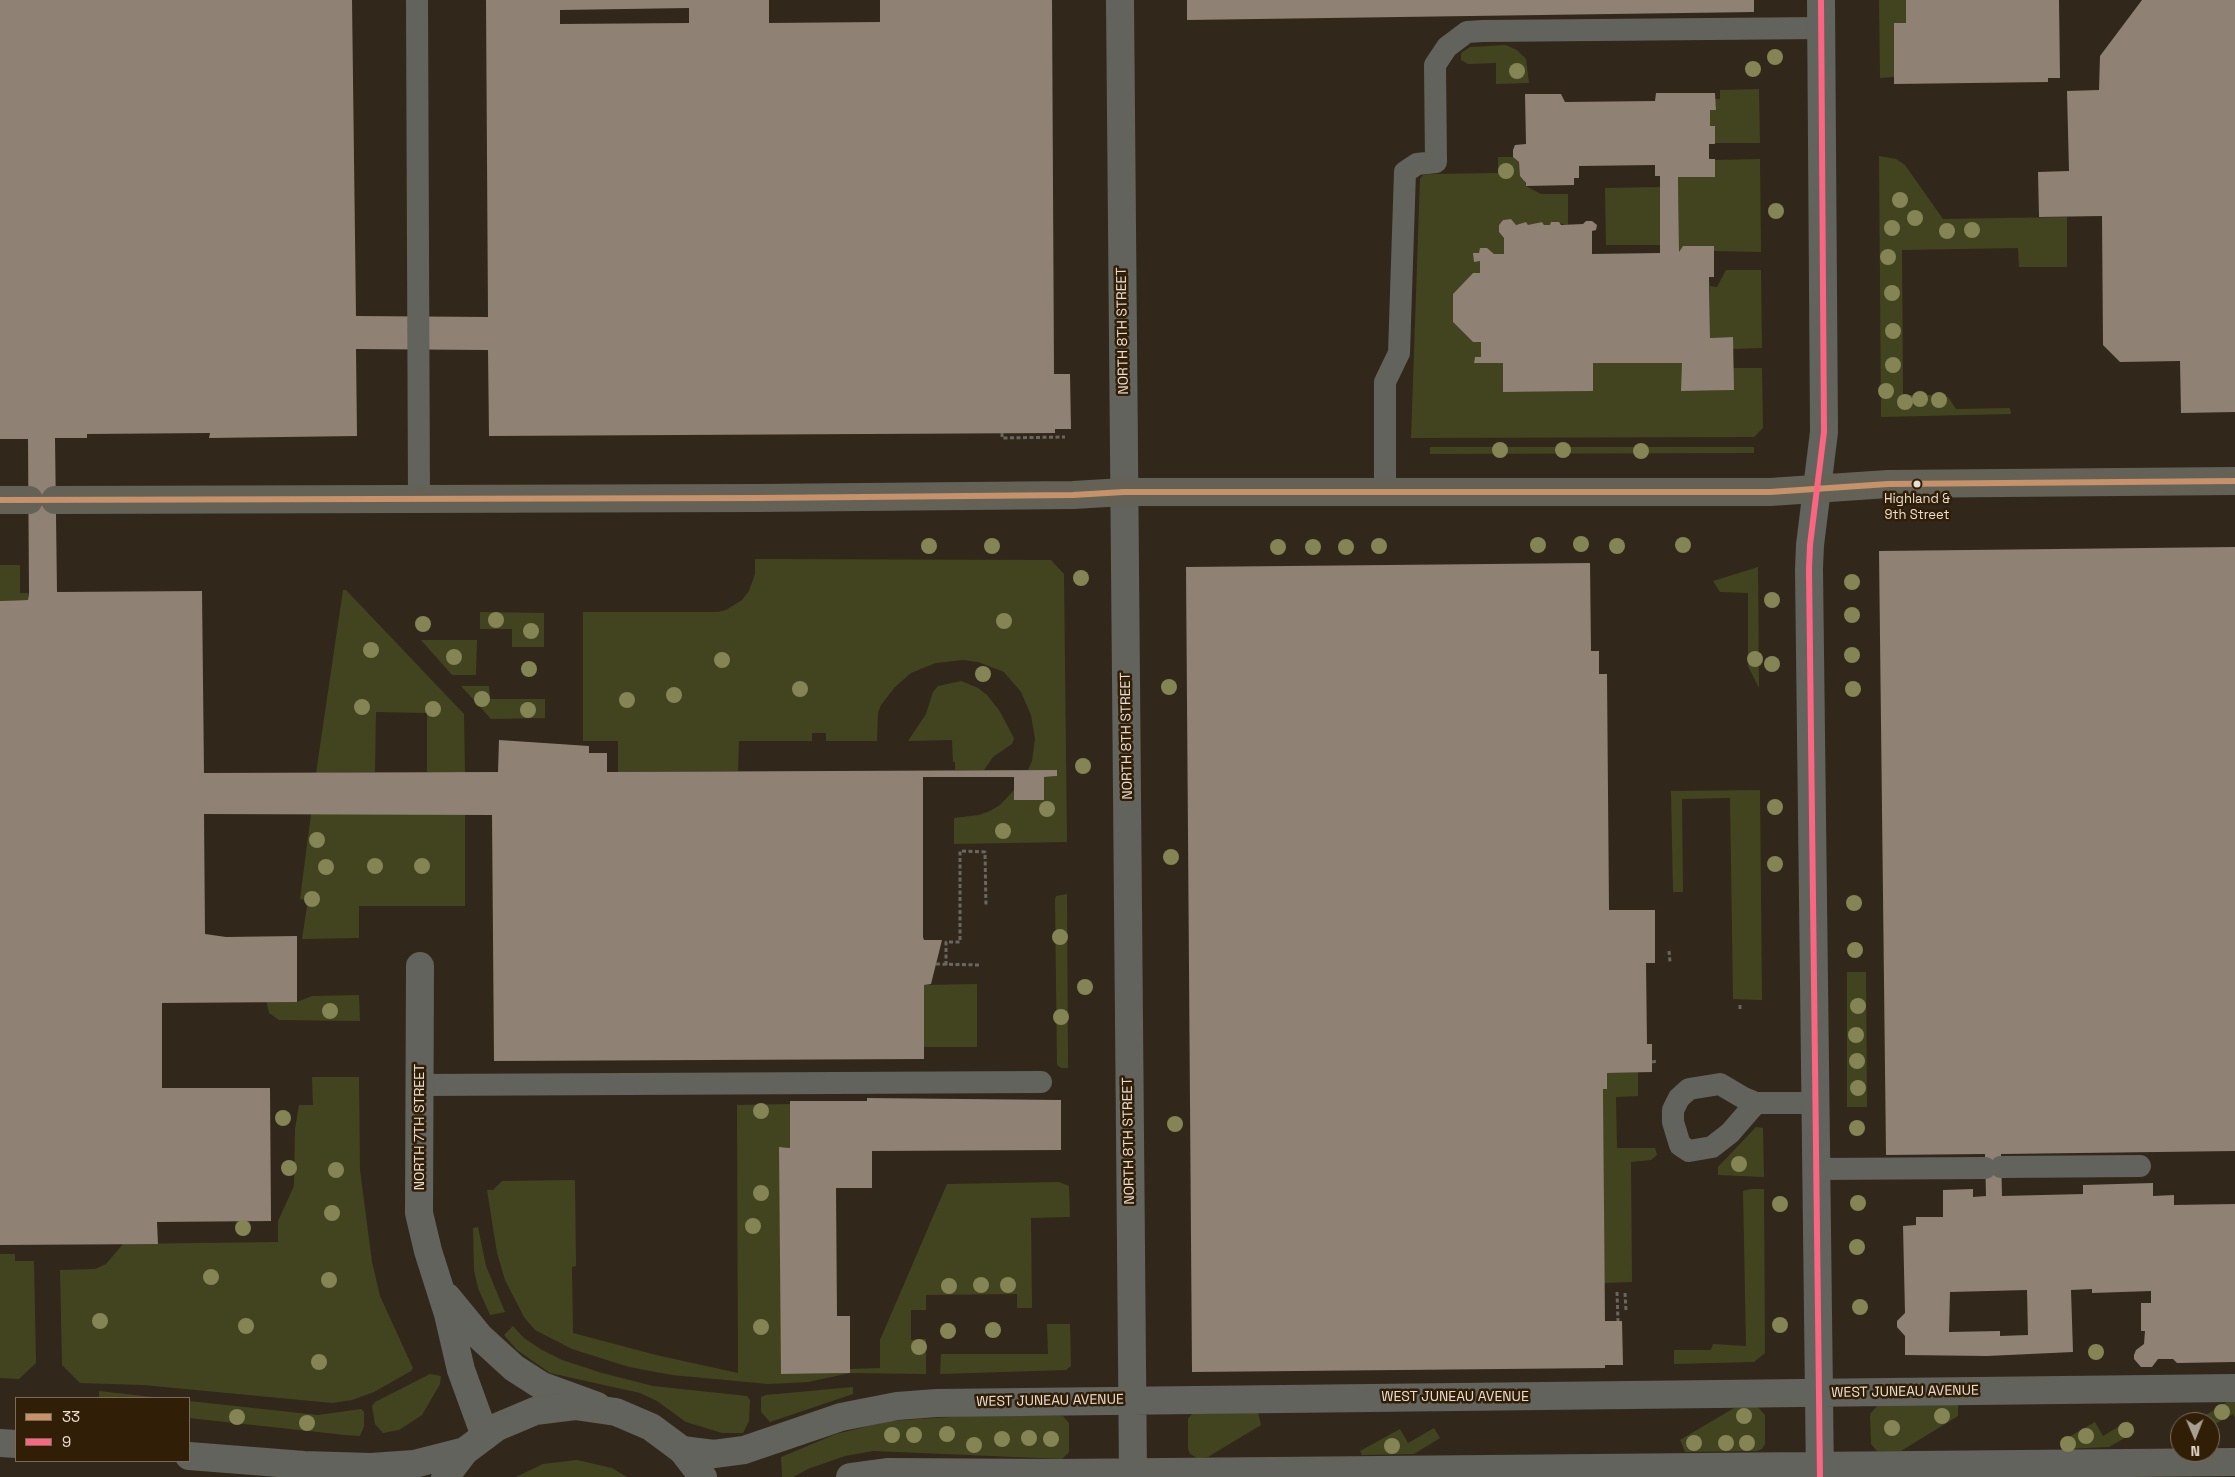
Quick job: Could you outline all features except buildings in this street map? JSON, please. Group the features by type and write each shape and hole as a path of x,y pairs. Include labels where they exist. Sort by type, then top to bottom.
{"main road":[{"path":"0,500 1074,495 1124,492 1770,492 1888,484 2235,481"}],"street":[{"name":"NORTH 8TH STREET","path":"1120,0 1133,1473"},
{"path":"1820,1471 1809,559 1824,432 1821,0"},
{"name":"NORTH 7TH STREET","path":"420,966 420,1213 438,1286 448,1314 475,1444"},
{"name":"NORTH 7TH STREET","path":"438,1286 479,1336 514,1368 556,1392 616,1412"},
{"name":"WEST JUNEAU AVENUE","path":"682,1450 714,1454 744,1450 841,1417 897,1406 937,1403 1131,1399 2235,1388"},
{"path":"445,1477 475,1444 497,1427 535,1411 575,1406 616,1412 651,1427 682,1450 703,1477"},
{"path":"0,1443 15,1444"},
{"path":"190,1456 371,1467 414,1464 475,1444"},
{"path":"850,1477 887,1472 1820,1471 2235,1462"}],"lane":[{"path":"417,0 419,499"},
{"path":"1385,491 1385,382 1399,353 1405,172 1417,164 1436,162 1435,66 1446,47 1467,32 1483,31 1822,28"},
{"path":"420,1085 1041,1082"},
{"path":"1756,1103 1815,1103"},
{"path":"1816,1169 2140,1166"}],"path":[{"path":"1002,433 1002,438 1065,436"},
{"path":"946,965 946,942 960,942 960,851 985,852 986,908"},
{"path":"1670,951 1670,962"},
{"path":"936,964 980,965"},
{"path":"1652,1062 1658,1062"},
{"path":"1617,1292 1618,1321"},
{"path":"1625,1293 1626,1311"}],"green space":[{"path":"1879,0 1906,0 1906,23 1894,23 1894,77 1880,78"},
{"path":"1506,45 1517,50 1526,59 1529,83 1496,84 1496,63 1468,64 1461,60 1461,53 1470,47"},
{"path":"1759,89 1760,143 1715,143 1715,126 1710,126 1710,110 1716,110 1715,99 1720,99 1720,90"},
{"path":"1879,156 1896,159 1905,165 1943,219 2067,217 2067,267 2019,267 2018,248 1902,250 1903,395 1938,395 1948,397 1956,409 2010,408 2011,414 1881,417"},
{"path":"1498,157 1513,157 1519,162 1526,186 1541,194 1568,194 1568,225 1551,222 1550,225 1544,225 1542,222 1528,225 1526,222 1516,225 1511,219 1503,220 1499,225 1499,232 1504,238 1504,254 1494,254 1481,248 1479,253 1474,253 1474,261 1480,261 1480,273 1473,273 1453,294 1453,322 1473,342 1481,342 1481,357 1475,357 1474,363 1503,363 1503,392 1593,391 1593,363 1682,363 1682,391 1733,390 1733,368 1762,368 1763,428 1754,437 1411,438 1420,179 1423,175 1429,174 1498,173"},
{"path":"1760,159 1761,252 1714,251 1714,246 1683,246 1679,252 1678,177 1715,177 1715,160"},
{"path":"1660,187 1660,245 1606,245 1605,188"},
{"path":"1726,270 1761,270 1762,348 1733,349 1733,337 1710,338 1710,286 1717,287"},
{"path":"1430,447 1754,447 1754,453 1430,454"},
{"path":"755,559 1051,560 1064,574 1067,842 954,844 954,818 979,815 990,811 1000,805 1014,790 1014,800 1044,800 1044,777 1057,776 1057,770 1028,770 1032,761 1035,739 1031,715 1021,692 1004,672 978,662 963,660 936,663 911,673 895,687 881,705 878,713 877,741 826,741 826,733 812,733 812,741 739,741 738,771 618,772 618,741 583,741 583,612 718,612 726,610 742,600 749,591 755,574"},
{"path":"0,565 20,565 20,593 28,593 28,600 0,601"},
{"path":"1758,567 1759,688 1748,666 1748,593 1720,592 1713,581"},
{"path":"343,590 346,590 464,714 465,773 427,772 427,713 376,712 375,772 316,773"},
{"path":"480,612 544,613 544,647 512,647 512,629 480,629"},
{"path":"421,640 477,640 476,675 452,675"},
{"path":"961,681 978,688 987,695 999,710 1014,738 1012,744 993,757 984,770 955,770 952,740 908,741 926,714 933,692 938,686"},
{"path":"461,686 489,686 490,699 545,699 545,718 491,719"},
{"path":"1760,790 1762,1000 1733,999 1730,798 1682,799 1683,892 1673,892 1671,791"},
{"path":"311,814 465,814 465,906 359,906 359,938 302,939 308,900 300,899"},
{"path":"1067,894 1068,1068 1061,1068 1057,1065 1055,899 1056,896"},
{"path":"1847,972 1866,972 1867,1107 1847,1107"},
{"path":"977,984 977,1047 924,1047 924,985"},
{"path":"359,995 360,1021 279,1020 269,1013 267,1004 267,1002 297,1002 312,996"},
{"path":"1638,1072 1638,1096 1616,1097 1617,1148 1655,1148 1657,1155 1651,1160 1631,1162 1632,1282 1604,1283 1603,1089 1607,1089 1607,1073"},
{"path":"312,1077 359,1077 360,1170 372,1262 380,1296 413,1368 411,1371 374,1392 352,1400 332,1403 143,1385 80,1383 62,1365 60,1270 95,1269 106,1264 123,1244 278,1242 278,1221 294,1186 295,1129 299,1105 313,1105"},
{"path":"790,1104 790,1148 780,1147 782,1374 850,1373 808,1382 768,1384 672,1375 629,1367 572,1349 535,1330 524,1317 505,1280 497,1253 487,1190 493,1190 502,1181 575,1180 576,1266 572,1267 573,1333 656,1355 738,1373 737,1105"},
{"path":"1756,1127 1763,1128 1764,1177 1718,1175 1718,1167"},
{"path":"1059,1182 1069,1186 1070,1217 1031,1218 1032,1308 1017,1308 1017,1294 926,1295 926,1310 911,1310 911,1340 926,1339 926,1374 850,1373 850,1369 880,1368 880,1340 947,1184"},
{"path":"1764,1189 1765,1353 1754,1362 1674,1364 1674,1350 1711,1350 1713,1344 1746,1346 1743,1191"},
{"path":"478,1227 486,1266 505,1312 490,1315 478,1288 474,1270 473,1228"},
{"path":"0,1254 15,1254 15,1261 34,1261 36,1363 19,1379 0,1378"},
{"path":"1047,1324 1070,1324 1071,1366 1066,1370 940,1374 941,1354 1048,1354"},
{"path":"513,1326 524,1338 542,1350 562,1360 602,1373 653,1386 747,1396 750,1400 749,1421 743,1433 722,1433 686,1422 657,1401 640,1393 550,1373 517,1350 504,1335"},
{"path":"430,1374 441,1376 440,1384 422,1415 399,1430 383,1433 375,1424 372,1406 375,1402"},
{"path":"853,1387 853,1394 770,1422 761,1412 761,1397 766,1395"},
{"path":"99,1391 152,1397 99,1397"},
{"path":"190,1401 318,1415 361,1409 364,1412 364,1426 360,1436 190,1418"},
{"path":"2227,1402 2235,1402 2235,1418 2233,1414 2220,1421 2220,1412 2211,1412"},
{"path":"1958,1404 1958,1416 1901,1451 1877,1451 1871,1444 1870,1414 1878,1405"},
{"path":"1758,1407 1765,1415 1765,1444 1762,1449 1757,1451 1685,1452 1680,1440 1734,1408"},
{"path":"1258,1412 1261,1425 1208,1457 1197,1458 1190,1454 1188,1449 1188,1419 1192,1414"},
{"path":"966,1416 1063,1416 1069,1423 1069,1452 1062,1459 873,1451 845,1456 808,1469 793,1477 782,1477 781,1457 836,1434 889,1421"},
{"path":"2128,1421 2135,1432 2109,1447 2065,1449 2060,1442 2095,1422 2103,1436"},
{"path":"1434,1428 1440,1438 1414,1454 1362,1455 1360,1451 1400,1429 1408,1443"},
{"path":"577,1460 612,1468 627,1477 516,1477 543,1464"}],"transit line":[{"name":"9","path":"1820,1477 1809,569 1810,545 1824,432 1821,0"},
{"name":"33","path":"0,500 757,498 1073,495 1124,492 1770,492 1888,484 2235,481"}],"place":[{"name":"Highland & 9th Street","path":"1917,484"}]}
